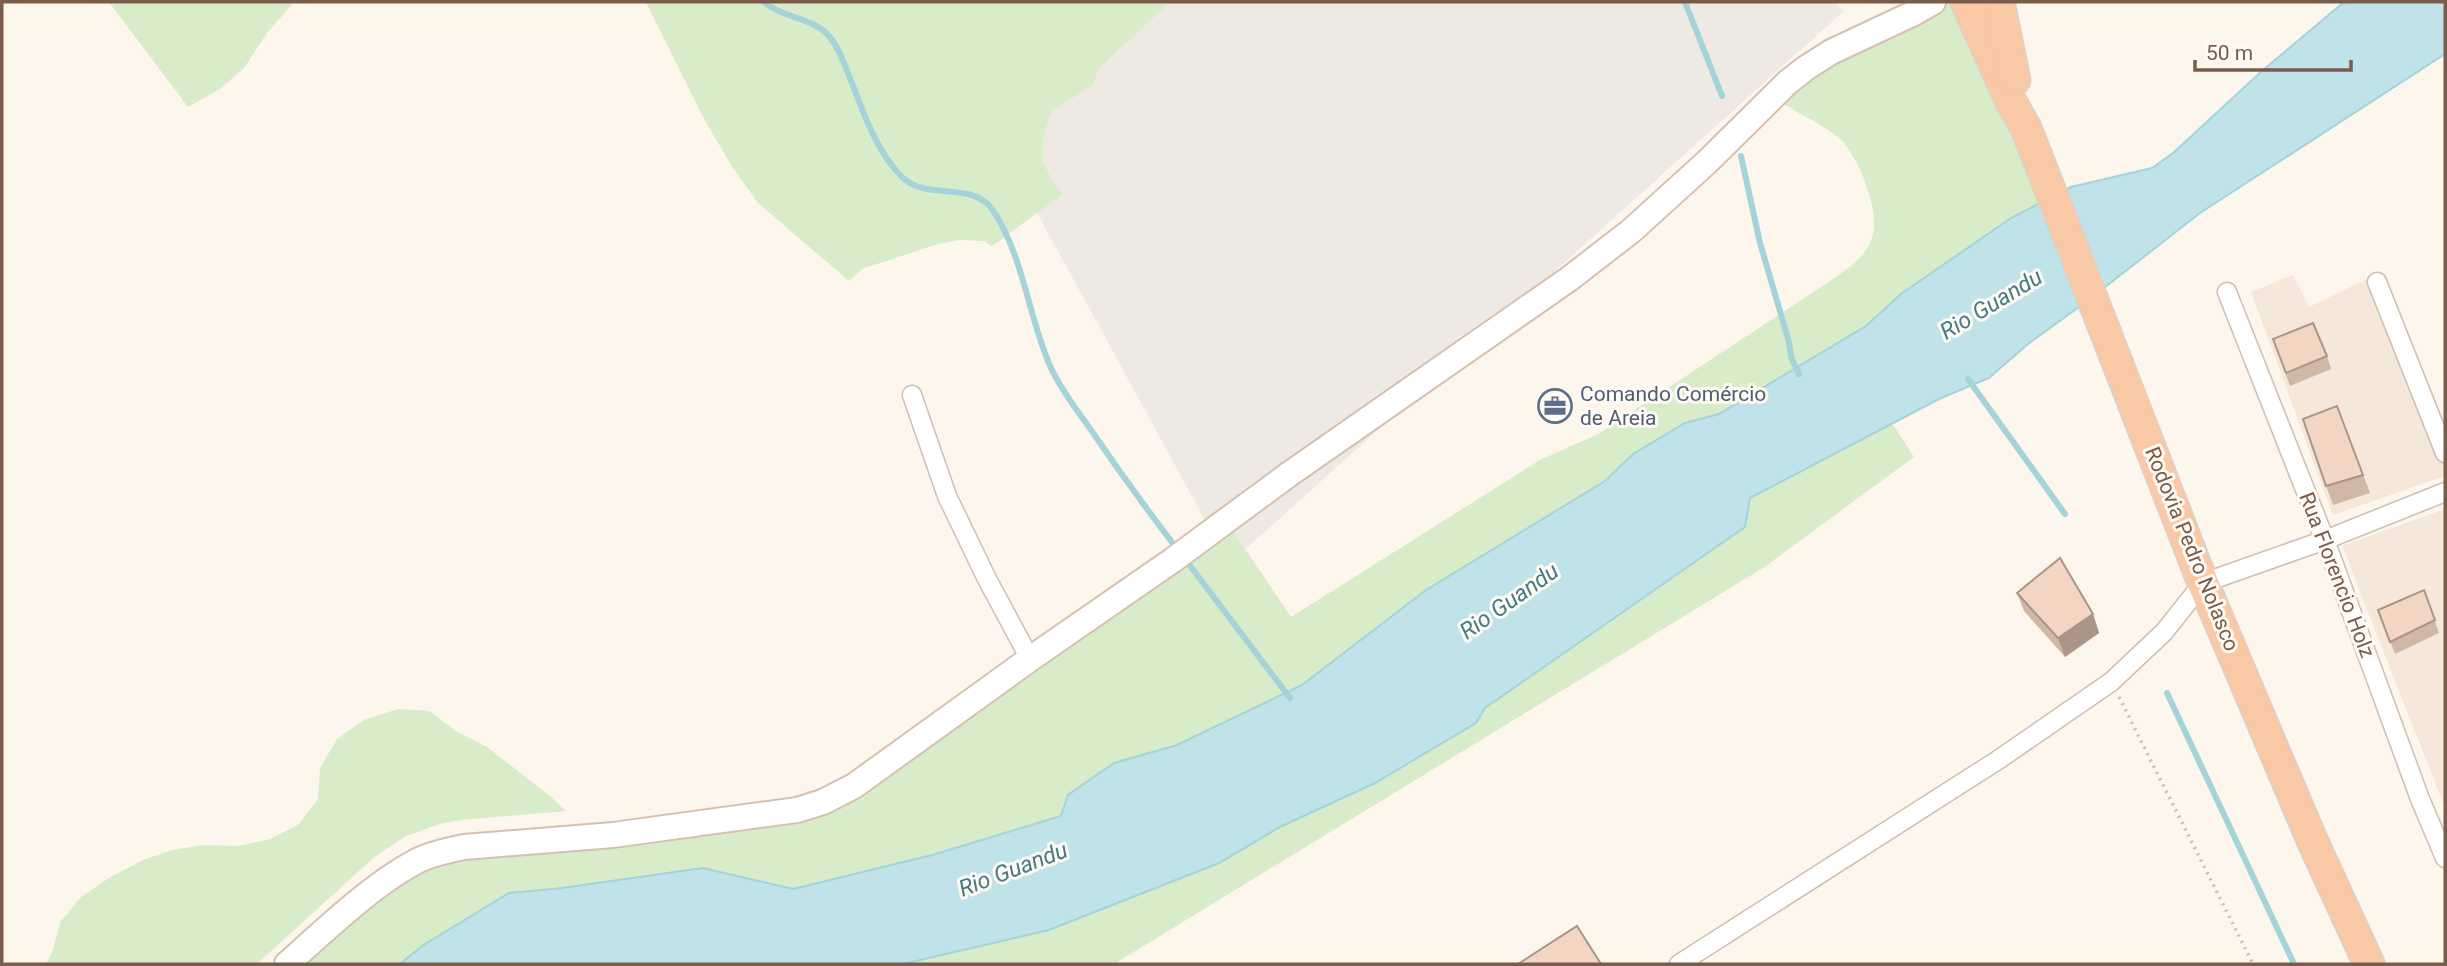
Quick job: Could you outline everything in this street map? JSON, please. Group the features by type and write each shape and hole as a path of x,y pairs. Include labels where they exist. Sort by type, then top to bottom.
{"highway":[{"name":"Rodovia Pedro Nolasco","path":"1966,2 2028,134 2203,583 2312,840 2369,964"},
{"name":"Rodovia Pedro Nolasco","path":"1999,2 2028,134"}],"main road":[{"path":"1875,32 1905,2"},
{"path":"287,964 343,915 397,874 440,852 464,847 612,835 797,810 823,802 854,786 1288,475 1569,279 1631,231 1707,162 1788,82 1831,52 1933,2"}],"street":[{"path":"2377,282 2445,453"},
{"name":"Rua Florencio Holz","path":"2227,292 2325,540 2420,799 2445,859"},
{"path":"912,395 947,496 1030,659"},
{"path":"1679,964 1997,760 2111,681 2164,632 2203,583 2325,540 2445,492"}],"path":[{"path":"2111,681 2253,964"}],"shaded area":[{"path":"1126,2 1834,2 1844,11 1229,564 982,112"},
{"path":"2293,275 2309,307 2371,277 2445,465 2445,476 2333,515 2251,292"},
{"path":"2445,509 2445,808 2342,546"}],"green space":[{"path":"109,2 294,2 267,33 244,68 220,89 188,107"},
{"path":"646,2 1170,2 1097,70 1094,84 1051,112 1042,155 1048,173 1063,194 992,246 984,241 960,240 938,244 862,269 849,281 758,203 731,165 703,117"},
{"path":"1945,2 1957,2 2044,201 2011,218 1902,294 1866,326 1719,414 1685,423 1633,454 1606,481 1426,590 1302,685 1177,745 1114,763 1061,816 932,855 793,889 752,880 562,888 509,893 422,946 400,964 303,964 419,864 835,809 885,780 962,722 1233,531 1291,617 1540,460 1598,434 1836,277 1857,260 1866,250 1874,227 1871,200 1861,171 1839,138 1784,104 1817,73"},
{"path":"1892,423 1914,457 1763,568 1114,964 903,964 1049,930 1219,863 1280,827 1375,783 1476,723 1485,708 1745,527 1750,498"},
{"path":"398,709 429,711 456,731 487,747 566,811 462,820 443,823 406,836 373,858 257,964 46,964 61,921 81,897 109,878 143,860 172,850 205,845 237,846 270,839 299,824 318,799 320,768 337,739 364,720"}],"water":[{"name":"Rio Guandu","path":"2344,2 2445,2 2445,54 2200,213 2028,344 1989,378 1939,399 1750,498 1745,527 1485,708 1476,723 1375,783 1280,827 1219,863 1049,930 903,964 400,964 422,946 509,893 703,868 793,889 932,855 1061,816 1068,795 1114,763 1177,745 1302,685 1426,590 1605,481 1633,454 1685,423 1719,414 1866,326 1901,294 2011,218 2071,187 2152,168 2173,153 2263,70"}],"building":[{"path":"2313,323 2327,356 2286,373 2273,339"},
{"path":"2337,406 2363,475 2326,486 2303,419"},
{"path":"2060,558 2093,614 2058,638 2017,593"},
{"path":"2424,590 2435,620 2390,642 2378,610"},
{"path":"1577,926 1601,964 1518,964"}],"waterway":[{"path":"764,2 814,25 829,36 842,58 878,144 901,176 911,184 923,188 972,195 983,200 992,209 1003,227 1019,267 1043,348 1055,376 1112,461 1178,550"},
{"path":"1685,2 1722,96"},
{"path":"1741,156 1760,243 1791,357 1799,374"},
{"path":"1968,379 2065,514"},
{"path":"1185,559 1290,698"},
{"path":"2167,693 2294,964"}],"place":[{"name":"Comando Comércio de Areia","path":"1555,406"}]}
